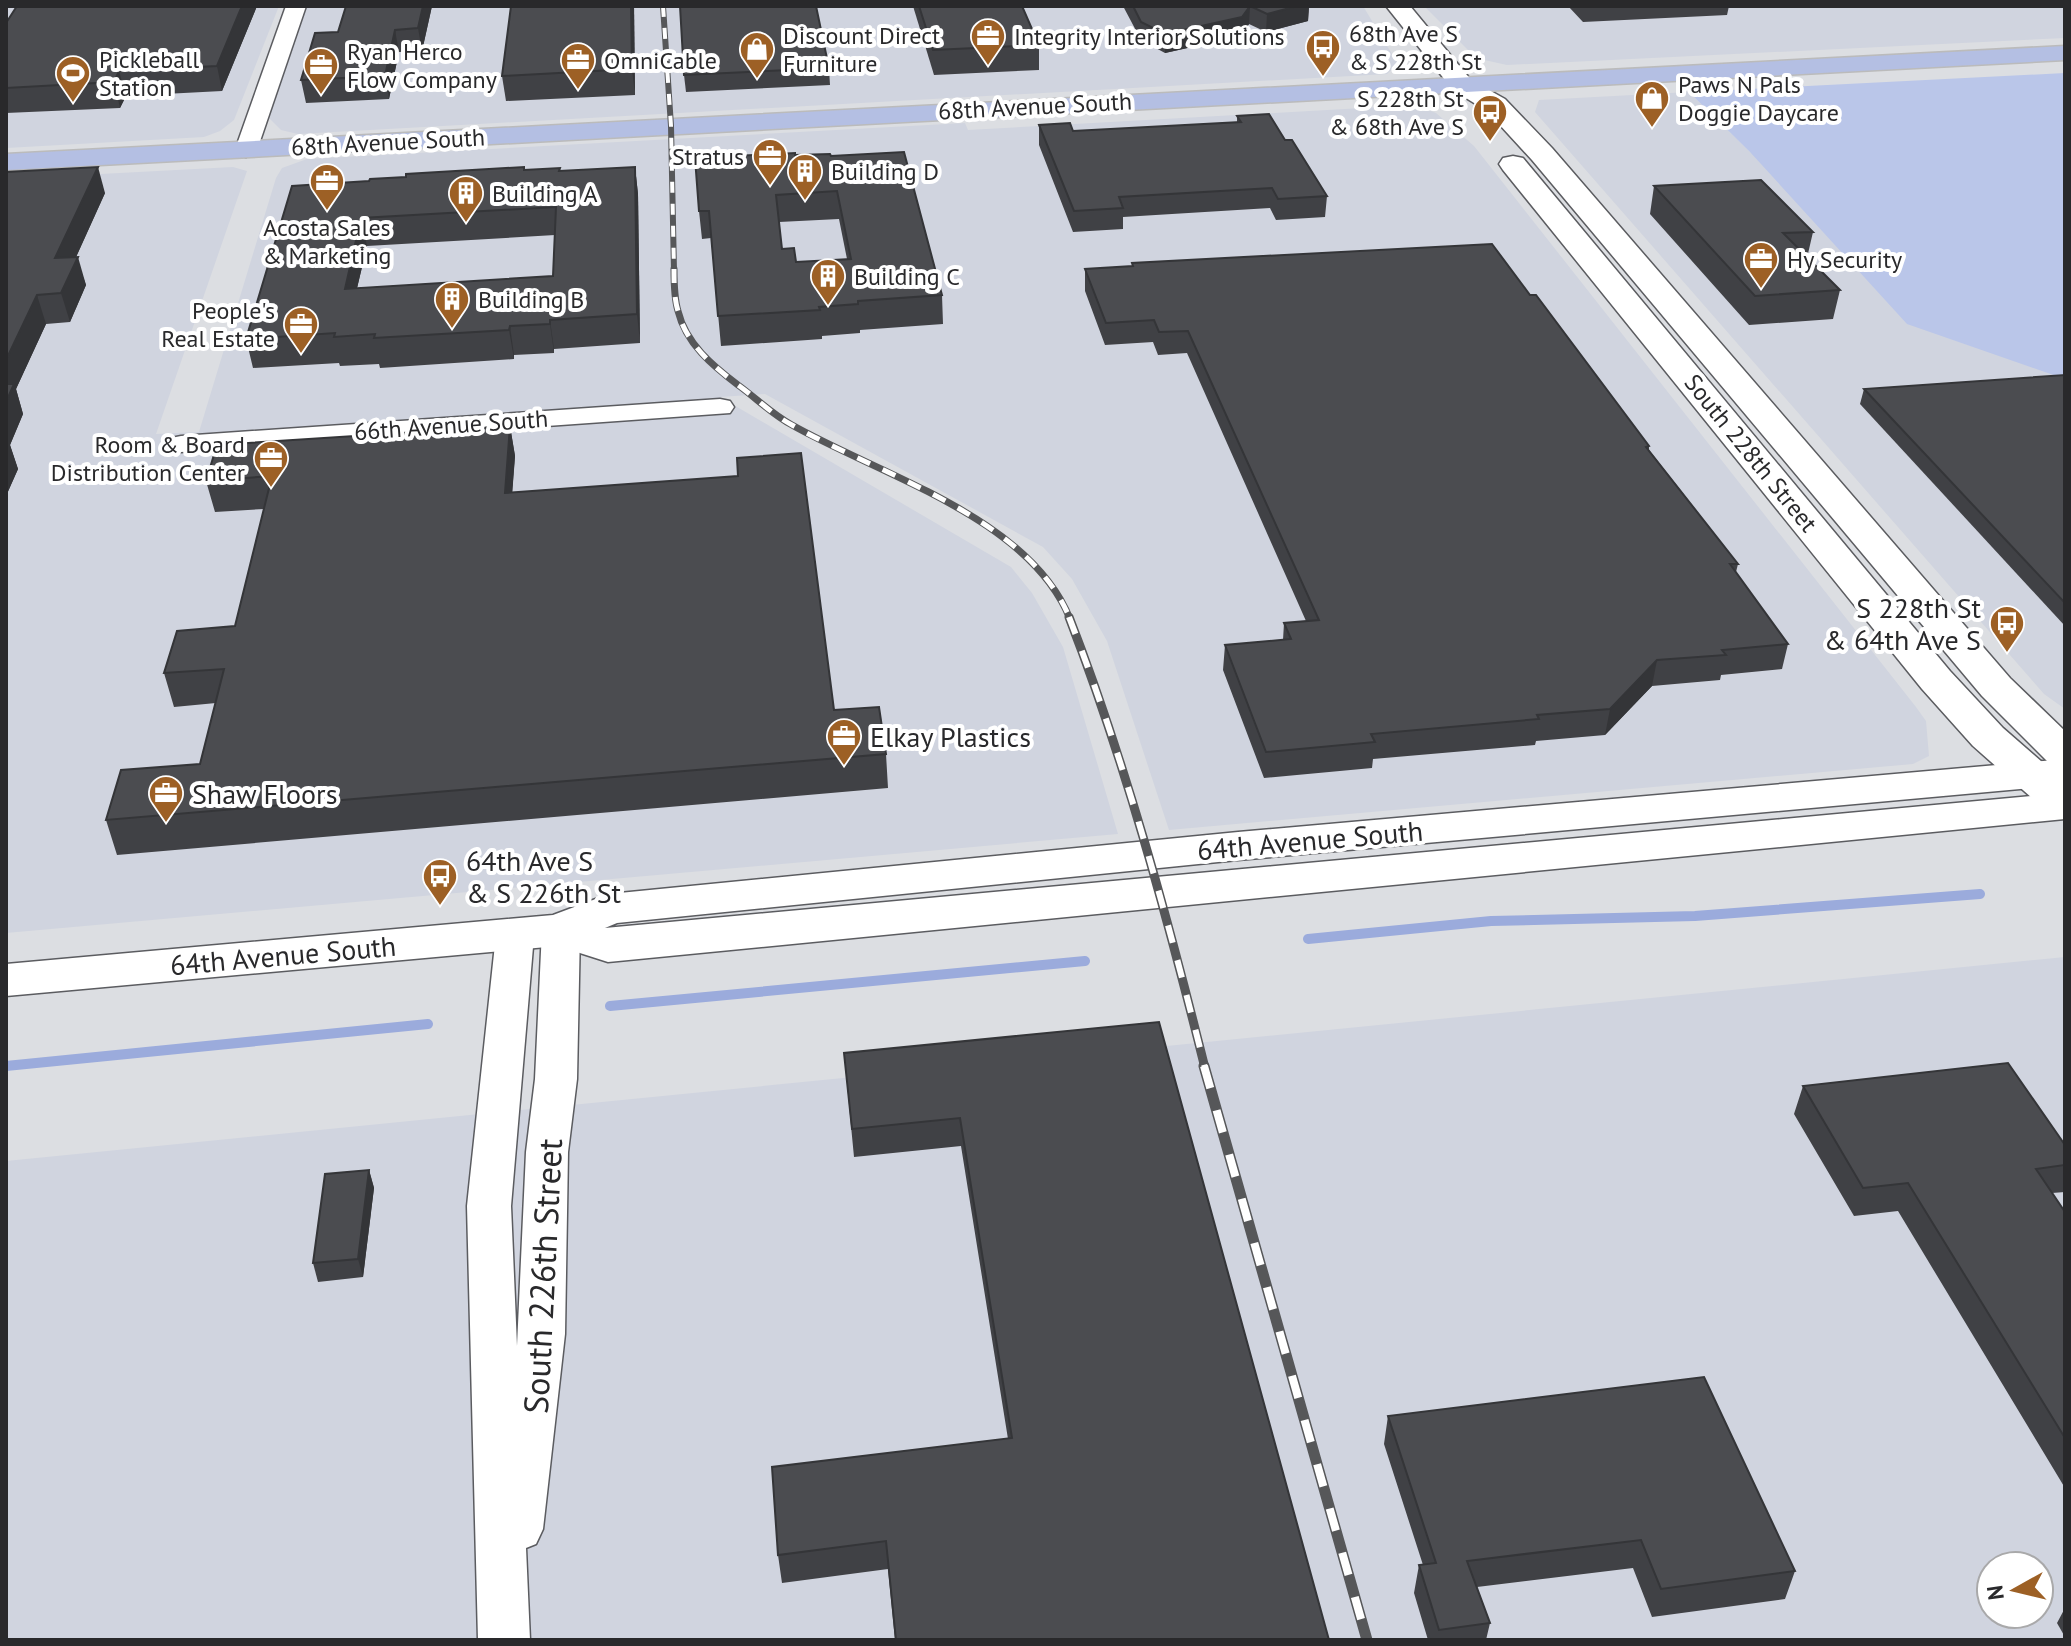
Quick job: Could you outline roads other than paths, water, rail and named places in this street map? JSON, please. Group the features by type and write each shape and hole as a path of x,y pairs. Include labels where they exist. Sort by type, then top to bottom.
{"main road":[{"name":"South 228th Street","path":"1398,6 1462,85 1496,105 1533,144 1996,687 2053,767 2065,805"},
{"name":"68th Avenue South","path":"6,162 2065,53"},
{"name":"South 228th Street","path":"1462,85 1463,106 1936,680 1988,737 2053,767"},
{"name":"64th Avenue South","path":"6,980 561,930 609,909 2053,767"},
{"name":"64th Avenue South","path":"561,930 608,946 2065,805"}],"street":[{"path":"246,150 296,6"},
{"name":"66th Avenue South","path":"181,444 720,407"},
{"name":"South 226th Street","path":"505,1631 542,1334 547,1152 556,1079 561,930"},
{"name":"South 226th Street","path":"505,1631 489,1206 515,935"}],"waterway":[{"path":"1308,939 1491,921 1695,916 1980,894"},
{"path":"610,1006 1085,961"},
{"path":"6,1066 428,1024"}],"railway":[{"path":"663,6 671,126 674,271"},
{"path":"674,271 676,301 682,323 694,344 719,370 785,421 949,503 988,526 1022,553 1050,584 1069,618"},
{"path":"1069,618 1109,728 1144,841 1205,1068"},
{"path":"1204,1066 1367,1640"}],"place":[{"name":"Integrity Interior Solutions","path":"988,67"},
{"name":"68th Ave S & S 228th St","path":"1323,78"},
{"name":"Discount Direct Furniture","path":"757,80"},
{"name":"OmniCable","path":"578,91"},
{"name":"Ryan Herco Flow Company","path":"321,96"},
{"name":"Pickleball Station","path":"73,104"},
{"name":"Paws N Pals Doggie Daycare","path":"1652,129"},
{"name":"S 228th St & 68th Ave S","path":"1490,143"},
{"name":"Stratus","path":"770,187"},
{"name":"Building D","path":"805,202"},
{"name":"Acosta Sales & Marketing","path":"327,212"},
{"name":"Building A","path":"466,224"},
{"name":"Hy Security","path":"1761,290"},
{"name":"Building C","path":"828,307"},
{"name":"Building B","path":"452,330"},
{"name":"People's Real Estate","path":"301,355"},
{"name":"Room & Board Distribution Center","path":"271,489"},
{"name":"S 228th St & 64th Ave S","path":"2007,654"},
{"name":"Elkay Plastics","path":"844,767"},
{"name":"Shaw Floors","path":"166,824"},
{"name":"64th Ave S & S 226th St","path":"440,907"}]}
